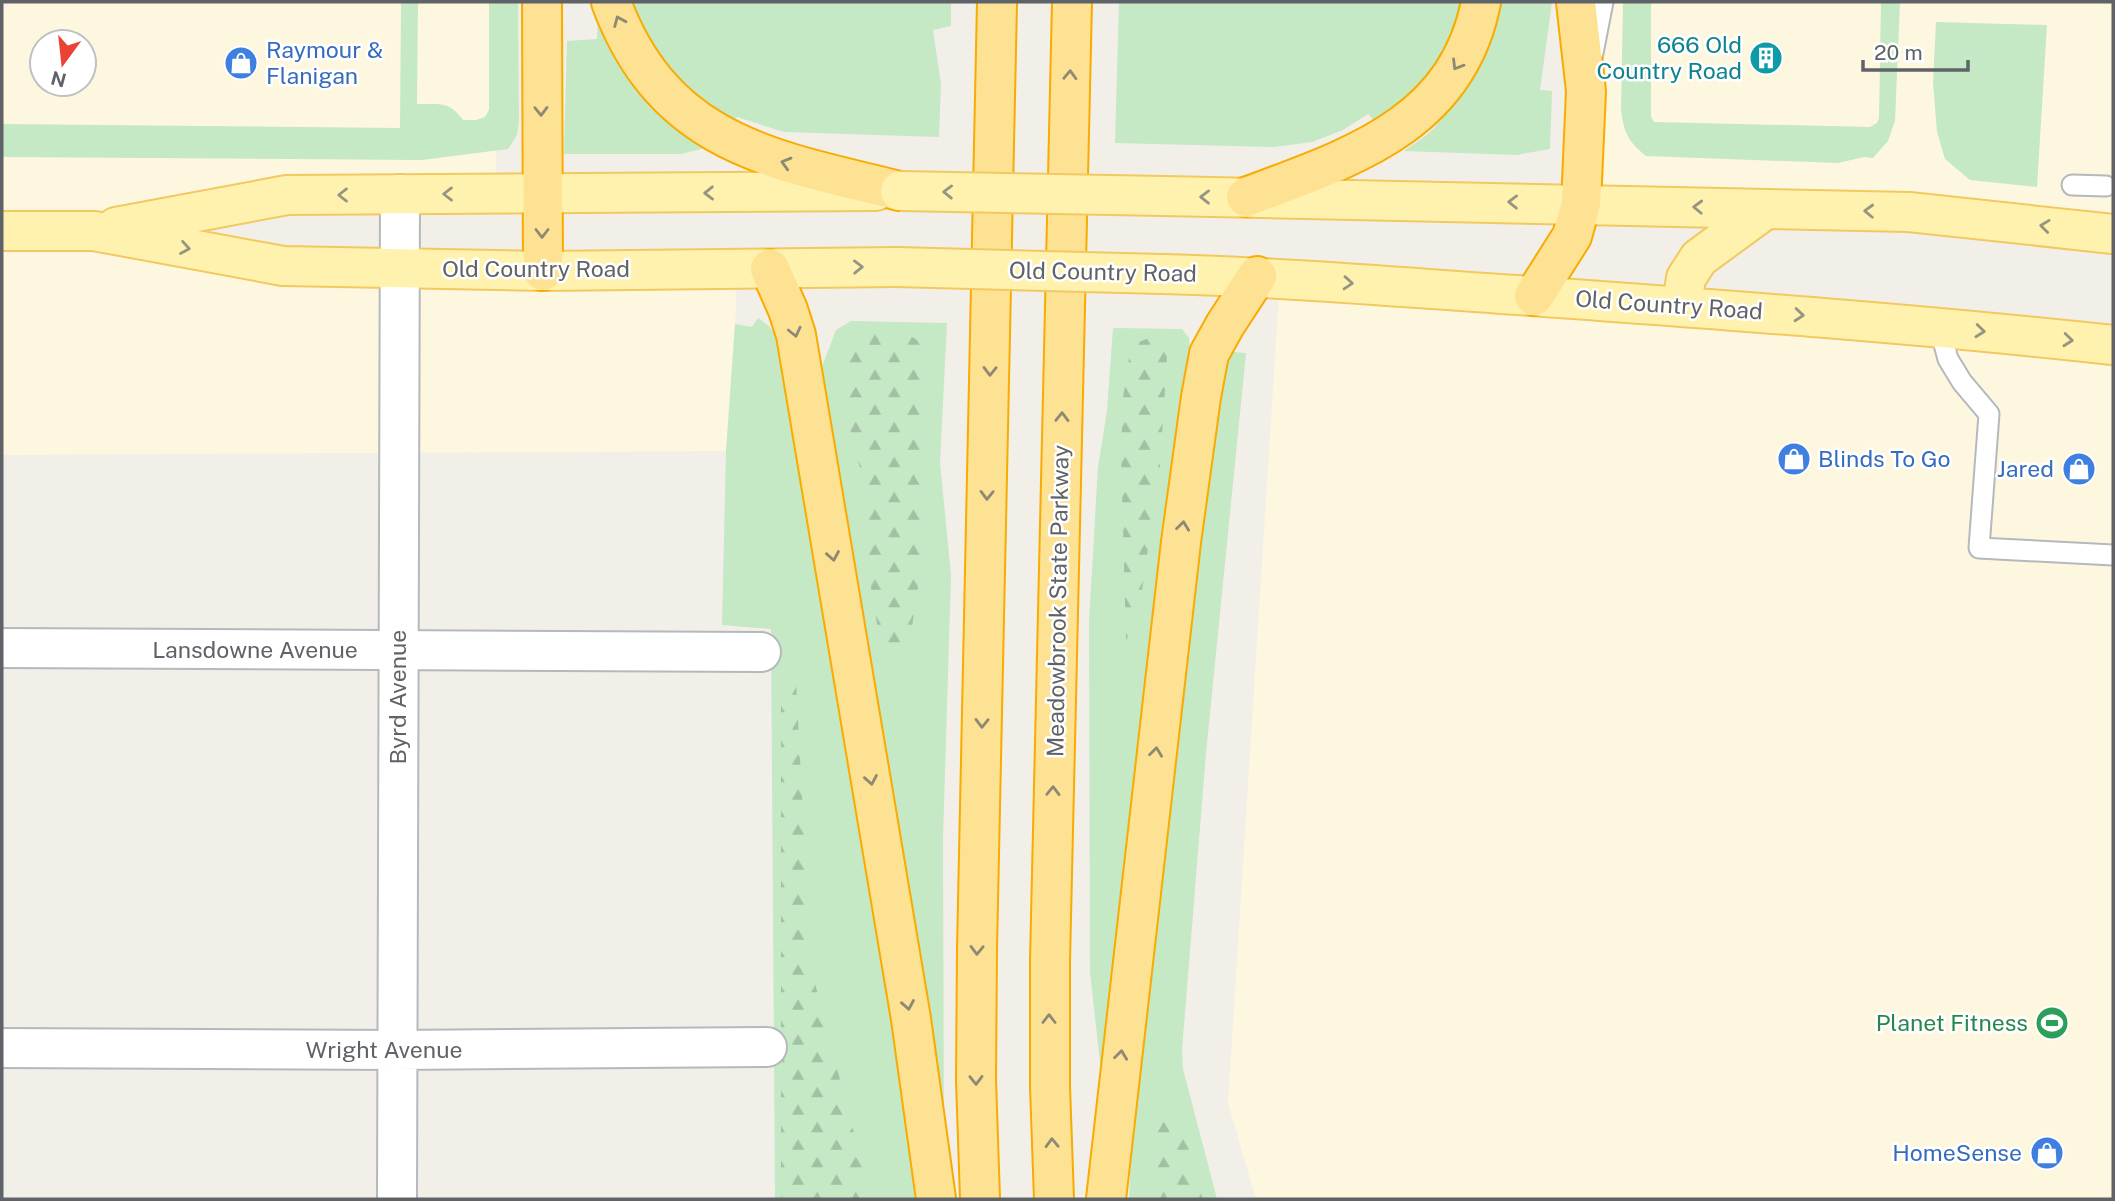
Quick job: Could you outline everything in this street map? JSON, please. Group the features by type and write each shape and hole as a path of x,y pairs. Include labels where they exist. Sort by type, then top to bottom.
{"highway":[{"path":"542,2 543,271"},
{"path":"611,2 629,42 655,82 670,100 708,128 767,157 900,191"},
{"path":"1246,197 1365,150 1415,117 1447,81 1460,61 1481,2"},
{"path":"1534,296 1572,236 1581,204 1586,91 1576,2"},
{"name":"Meadowbrook State Parkway","path":"1054,1199 1049,961 1072,4"},
{"path":"980,1199 976,1012 995,10"},
{"path":"769,269 793,322 799,351 911,1019 936,1199"},
{"path":"1106,1199 1185,503 1201,397 1209,354 1220,332 1257,276"}],"main road":[{"name":"Old Country Road","path":"94,231 287,195 900,191 1909,212 2113,234"},
{"path":"1682,305 1686,278 1699,258 1766,209"},
{"name":"Old Country Road","path":"2,231 94,231 283,266 543,271 897,267 1257,276 1682,305 1939,326 2113,345"}],"street":[{"name":"Byrd Avenue","path":"397,1199 400,194"},
{"name":"Lansdowne Avenue","path":"2,648 761,652"},
{"name":"Wright Avenue","path":"2,1048 397,1050 766,1047"}],"lane":[{"path":"1586,91 1603,2"},
{"path":"2072,185 2106,186"},
{"path":"1939,326 1948,359 1962,382 1989,414 1979,548 2113,555"}],"shaded area":[{"path":"2,2 497,2 496,195 96,231 283,266 735,269 736,308 726,451 2,455"},
{"path":"1576,2 2113,2 2113,234 1581,204"},
{"path":"1280,278 2113,345 2113,1199 1256,1199 1228,1103"}],"green space":[{"path":"401,2 418,2 417,104 448,106 463,120 476,120 485,117 489,110 489,2 518,2 519,121 517,135 508,149 422,160 2,157 2,124 400,128"},
{"path":"629,2 951,2 951,26 933,30 941,84 939,137 784,132 737,117 726,128 645,44"},
{"path":"1119,2 1470,2 1451,50 1382,129 1368,114 1343,130 1312,142 1274,147 1115,143"},
{"path":"1500,2 1552,2 1540,90 1552,91 1550,149 1516,155 1404,151 1431,131 1456,100 1481,52"},
{"path":"1623,2 1651,2 1651,117 1654,122 1870,127 1877,123 1879,118 1881,2 1900,2 1895,121 1888,141 1873,158 1864,157 1838,163 1646,156 1628,136 1621,110"},
{"path":"598,10 616,52 640,91 665,120 705,148 681,154 564,154 567,41 597,39"},
{"path":"1936,22 2047,25 2037,187 1970,180 1945,159 1937,132 1933,82"},
{"path":"758,318 769,326 781,344 921,1199 775,1199 771,629 722,625 726,451 735,324 752,327"},
{"path":"851,321 947,323 940,463 951,575 943,838 944,1165 820,372 836,330"},
{"path":"1113,328 1182,329 1189,338 1191,363 1168,492 1102,1081 1090,972 1089,622 1098,467 1107,411"},
{"path":"902,331 922,343 926,375 922,561 908,653 902,654 880,642 868,569 869,502 851,434 842,371 845,343 859,333"},
{"path":"1149,338 1168,341 1160,466 1138,618 1126,640 1121,455 1123,398 1131,345"},
{"path":"1232,352 1246,353 1206,753 1182,1050 1183,1069 1217,1199 1129,1199 1131,1150 1217,372"},
{"path":"795,662 811,968 871,1199 781,1199 781,702"},
{"path":"1170,1110 1186,1131 1192,1164 1203,1199 1158,1199 1148,1134"}],"place":[{"name":"666 Old Country Road","path":"1766,58"},
{"name":"Raymour & Flanigan","path":"241,63"},
{"name":"Blinds To Go","path":"1794,459"},
{"name":"Jared","path":"2079,469"},
{"name":"Planet Fitness","path":"2052,1023"},
{"name":"HomeSense","path":"2047,1153"}]}
